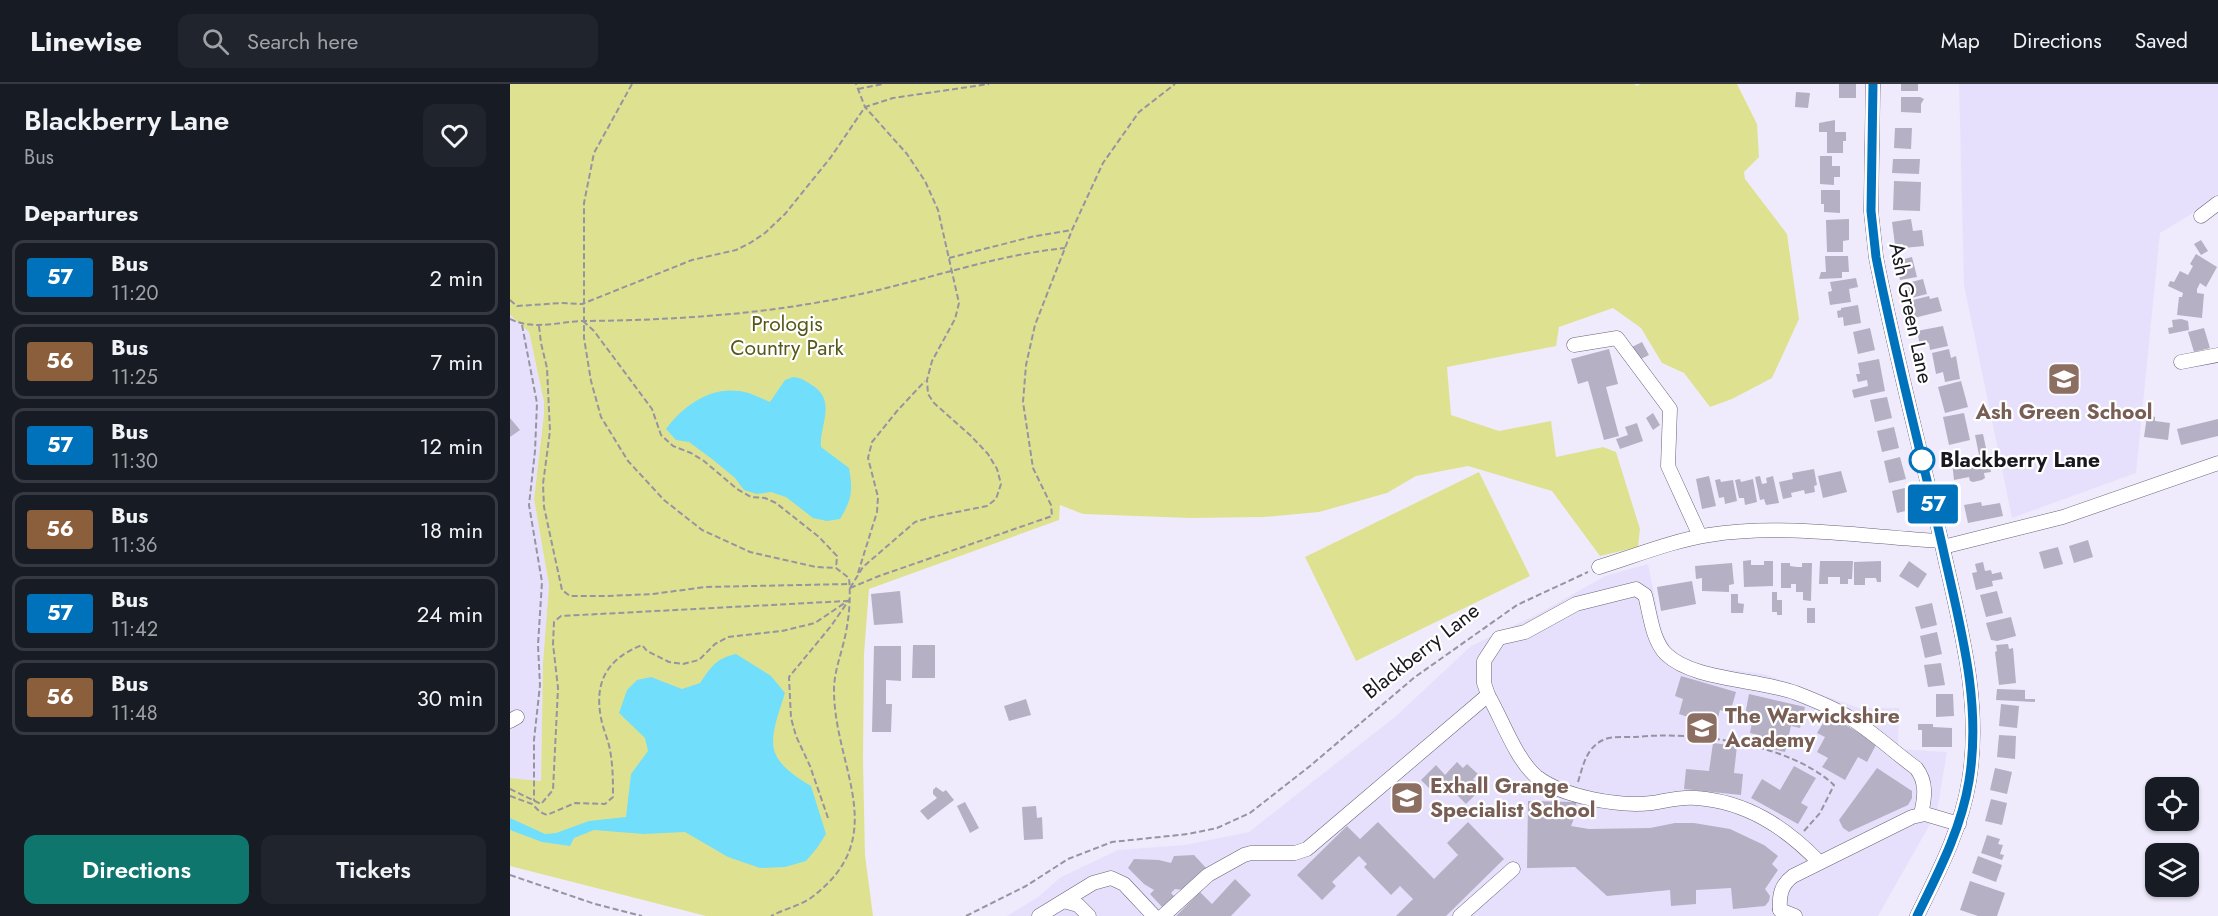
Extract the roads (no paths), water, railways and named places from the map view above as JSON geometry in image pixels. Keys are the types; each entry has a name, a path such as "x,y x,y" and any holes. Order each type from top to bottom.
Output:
{"street":[{"name":"Ash Green Lane","path":"1873,84 1871,211 1876,257 1964,640 1972,697 1971,766 1966,799 1959,824 1941,867 1917,916"},
{"path":"2201,216 2218,203"},
{"path":"1574,345 1617,338 1670,409 1668,466 1700,536"},
{"path":"2181,362 2218,355"},
{"path":"1599,567 1700,536 1748,531 1869,535 1942,544 2052,520 2218,463"},
{"path":"1820,862 1798,840 1759,814 1737,805 1713,800 1683,798 1625,804 1574,793 1550,785 1536,776 1525,763 1488,695 1484,683 1484,661 1493,645 1499,638 1524,632 1576,604 1636,589 1646,595 1658,642 1665,654 1688,668 1706,674 1765,684 1794,693 1849,717 1921,774 1925,788 1921,814"},
{"path":"1163,916 1208,875 1244,855 1251,852 1295,853 1307,849 1488,695"},
{"path":"1795,916 1776,913 1780,894 1787,880 1921,814 1959,824"},
{"path":"1460,916 1513,869"},
{"path":"1044,915 1093,883 1111,878 1124,884 1154,916"},
{"path":"1064,901 1078,905 1089,916"}],"water":[{"path":"793,377 805,380 821,393 826,408 821,447 849,468 850,495 840,519 827,521 813,518 786,497 771,492 757,494 744,490 735,478 712,459 689,442 676,440 666,429 680,413 707,395 739,391 770,402 785,380"},
{"path":"736,654 771,676 785,693 775,725 774,747 777,757 784,766 811,786 826,834 806,861 785,867 760,868 728,857 685,832 644,834 594,830 574,838 570,846 542,842 510,830 510,818 545,834 556,833 589,821 626,817 631,774 648,751 645,738 619,713 627,690 637,680 651,677 682,689 700,683 715,664 723,658"}],"place":[{"name":"Ash Green School","path":"2064,379"},
{"name":"Blackberry Lane","path":"1922,460"},
{"name":"The Warwickshire Academy","path":"1702,728"},
{"name":"Exhall Grange Specialist School","path":"1407,798"}],"park label":[{"name":"Prologis Country Park","path":"787,336"}]}
